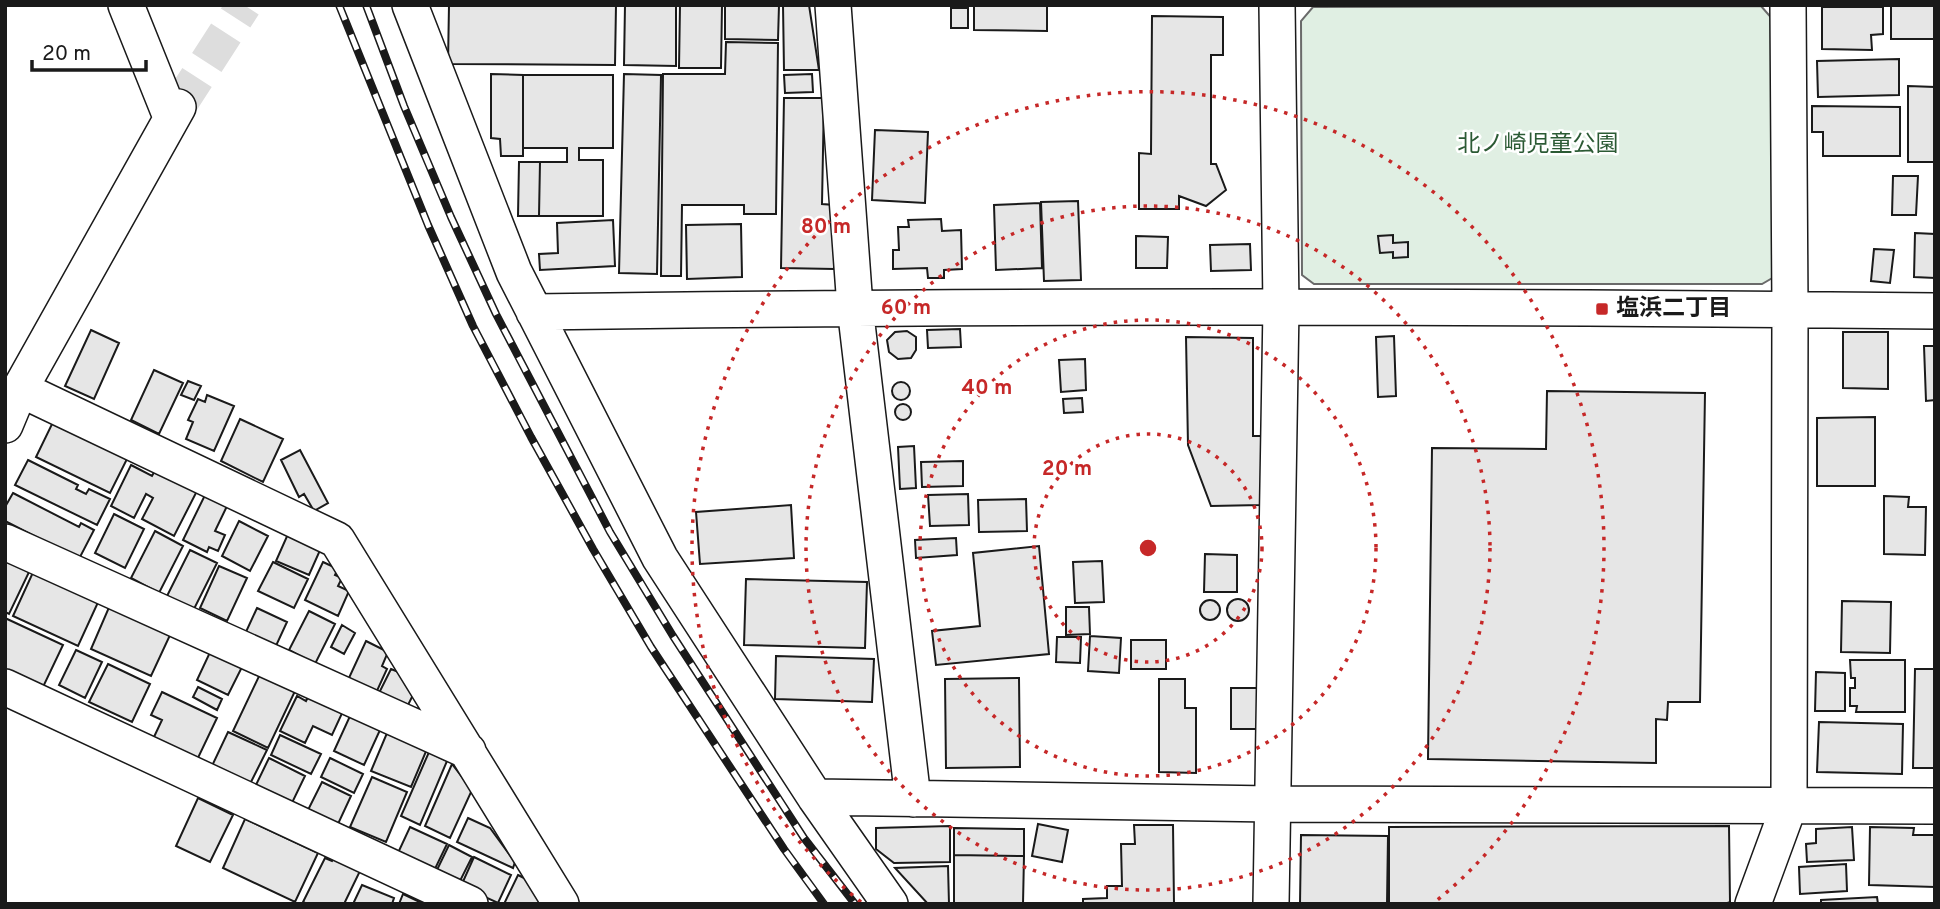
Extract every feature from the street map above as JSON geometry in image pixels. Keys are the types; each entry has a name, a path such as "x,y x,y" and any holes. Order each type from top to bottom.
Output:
{"street":[{"path":"5,425 20,389 175,112 126,5"},
{"path":"410,5 514,272 660,558 815,797 890,904"},
{"path":"833,5 855,307 913,799"},
{"path":"1271,904 1281,307 1277,5"},
{"path":"1753,904 1789,806 1788,5"},
{"path":"534,312 855,307 1935,311"},
{"path":"20,389 337,540 561,904"},
{"path":"5,542 468,751"},
{"path":"5,687 470,904"},
{"path":"815,797 1273,804 1935,806"}],"green space":[{"name":"北ノ崎児童公園","path":"1761,6 1775,22 1774,277 1762,284 1314,284 1302,275 1301,21 1313,7"}],"building":[{"path":"449,5 616,5 615,65 448,64"},
{"path":"625,5 676,5 676,66 624,65"},
{"path":"680,5 722,5 721,68 679,68"},
{"path":"725,5 779,5 778,40 725,39"},
{"path":"783,5 809,5 819,70 784,70"},
{"path":"974,5 1047,5 1047,31 974,30"},
{"path":"1891,5 1935,5 1935,39 1891,39"},
{"path":"1822,7 1883,7 1883,34 1871,35 1872,50 1822,49"},
{"path":"951,8 968,8 968,28 951,28"},
{"path":"1152,16 1223,17 1223,55 1211,55 1211,164 1216,164 1226,190 1206,206 1179,196 1179,209 1139,209 1139,153 1151,154"},
{"path":"726,42 778,43 776,214 744,214 744,205 682,205 681,276 661,276 663,74 725,74"},
{"path":"1899,59 1899,95 1818,97 1817,61"},
{"path":"491,74 523,75 523,156 501,156 500,139 491,138"},
{"path":"624,74 661,75 657,274 619,273"},
{"path":"812,74 813,92 785,93 784,75"},
{"path":"523,75 613,75 613,148 579,148 579,160 603,160 603,216 539,216 540,162 567,162 567,148 523,148"},
{"path":"1908,86 1935,87 1935,162 1908,162"},
{"path":"784,98 824,98 822,204 835,205 834,269 781,268"},
{"path":"1812,106 1900,107 1900,156 1823,156 1823,132 1812,132"},
{"path":"875,130 928,132 925,203 872,200"},
{"path":"519,162 540,162 539,216 518,216"},
{"path":"1893,176 1918,176 1916,215 1892,215"},
{"path":"1078,201 1081,280 1044,281 1041,202"},
{"path":"1040,203 1042,268 996,270 994,205"},
{"path":"941,219 942,231 961,230 962,269 944,270 944,278 928,278 927,268 893,269 893,250 899,250 898,227 909,227 908,220"},
{"path":"613,220 615,266 540,270 539,254 558,253 557,223"},
{"path":"741,224 742,277 687,279 686,225"},
{"path":"1915,233 1935,234 1935,278 1914,277"},
{"path":"1393,235 1393,243 1408,242 1408,257 1393,258 1393,252 1380,253 1378,236"},
{"path":"1136,236 1168,237 1167,268 1136,268"},
{"path":"1250,244 1251,270 1211,271 1210,245"},
{"path":"1874,249 1894,250 1890,283 1871,281"},
{"path":"960,329 961,347 928,348 927,330"},
{"path":"91,330 119,343 94,399 65,386"},
{"path":"907,331 916,337 916,350 911,358 898,359 889,352 887,340 895,332"},
{"path":"1843,332 1888,332 1888,389 1843,388"},
{"path":"1394,336 1396,396 1378,397 1376,337"},
{"path":"1186,337 1253,338 1253,436 1262,436 1261,505 1211,506 1188,445"},
{"path":"1924,346 1935,346 1935,400 1926,401"},
{"path":"1085,359 1086,390 1061,392 1059,360"},
{"path":"154,370 183,383 159,434 131,420"},
{"path":"188,381 201,386 194,400 181,395"},
{"path":"897,382 905,382 910,391 908,398 897,400 892,395 892,387"},
{"path":"1547,391 1705,393 1700,702 1668,702 1667,720 1656,719 1656,763 1428,759 1432,448 1546,449"},
{"path":"207,395 234,406 214,451 186,439 193,422 188,420 198,399 205,402"},
{"path":"1082,398 1083,412 1064,413 1063,399"},
{"path":"903,404 909,406 909,418 903,420 897,418 895,412 897,406"},
{"path":"1875,417 1875,486 1817,486 1817,418"},
{"path":"240,419 283,439 263,482 221,461"},
{"path":"53,422 127,459 110,493 36,457"},
{"path":"914,446 916,488 900,489 898,447"},
{"path":"300,450 328,503 314,511 304,494 299,497 281,460"},
{"path":"28,460 78,485 76,489 86,494 89,489 110,499 97,525 15,485"},
{"path":"963,461 963,486 922,487 921,462"},
{"path":"131,465 152,476 157,467 198,489 174,536 142,519 153,498 146,494 134,518 111,506"},
{"path":"13,493 79,527 81,523 94,530 79,559 5,521 5,507"},
{"path":"206,493 228,504 215,531 225,535 218,551 209,547 207,552 183,540"},
{"path":"968,494 969,525 930,526 928,495"},
{"path":"1884,496 1909,497 1908,507 1926,507 1925,555 1884,554"},
{"path":"1026,499 1027,531 979,532 978,500"},
{"path":"791,505 794,558 700,564 696,512"},
{"path":"114,514 144,529 125,568 95,553"},
{"path":"239,521 268,536 250,571 222,556"},
{"path":"155,531 183,546 159,593 131,578"},
{"path":"288,534 321,548 309,575 276,561"},
{"path":"956,538 957,555 916,558 915,540"},
{"path":"1039,546 1049,654 936,665 932,631 980,626 973,553"},
{"path":"190,550 217,563 193,611 166,598"},
{"path":"1205,554 1237,555 1237,592 1204,592"},
{"path":"5,558 30,570 9,614 5,612"},
{"path":"1102,561 1104,602 1075,603 1073,562"},
{"path":"273,562 308,579 294,608 258,591"},
{"path":"323,562 338,569 335,575 342,578 338,586 349,591 338,616 305,600"},
{"path":"219,566 247,578 227,621 200,608"},
{"path":"35,568 100,598 78,646 13,616"},
{"path":"746,579 867,582 865,648 744,645"},
{"path":"1238,599 1246,602 1249,610 1246,618 1238,621 1230,618 1227,610 1230,602"},
{"path":"1206,600 1214,600 1220,610 1214,620 1206,620 1200,614 1200,606"},
{"path":"1842,601 1891,602 1890,653 1841,652"},
{"path":"110,605 171,633 151,676 91,649"},
{"path":"1066,607 1089,607 1090,634 1066,635"},
{"path":"257,608 287,622 275,648 245,634"},
{"path":"309,611 335,624 315,664 289,650"},
{"path":"5,618 63,645 43,687 5,669"},
{"path":"342,625 355,633 344,654 331,647"},
{"path":"1090,636 1121,638 1119,673 1088,671"},
{"path":"1057,637 1081,637 1080,663 1056,662"},
{"path":"1131,640 1166,640 1166,669 1131,669"},
{"path":"366,641 388,652 382,666 387,669 376,693 348,680"},
{"path":"212,648 244,663 228,695 197,680"},
{"path":"76,650 102,662 85,698 59,685"},
{"path":"776,656 874,659 872,702 775,699"},
{"path":"1850,660 1905,660 1905,712 1856,712 1857,706 1850,706 1850,688 1855,688 1855,678 1851,678"},
{"path":"108,664 150,684 132,722 89,702"},
{"path":"391,669 401,673 413,695 407,707 379,693"},
{"path":"1915,669 1935,669 1935,768 1913,768"},
{"path":"261,672 296,689 268,748 233,731"},
{"path":"1816,672 1845,673 1845,711 1815,711"},
{"path":"1019,678 1020,767 946,768 945,679"},
{"path":"1159,679 1185,679 1185,708 1196,708 1196,773 1159,772"},
{"path":"198,687 222,699 217,710 193,697"},
{"path":"1231,688 1261,688 1261,729 1231,729"},
{"path":"162,692 217,718 197,760 153,739 162,720 151,715"},
{"path":"310,693 344,709 332,735 313,726 305,743 280,731 297,696 306,701"},
{"path":"350,716 380,730 364,765 334,751"},
{"path":"1819,722 1903,724 1902,774 1817,772"},
{"path":"228,732 267,750 249,786 211,768"},
{"path":"387,733 427,749 411,787 371,771"},
{"path":"280,735 321,754 311,774 271,755"},
{"path":"429,752 447,761 420,825 401,816"},
{"path":"269,758 305,776 290,807 254,789"},
{"path":"330,758 363,774 354,793 321,777"},
{"path":"452,764 472,790 450,838 425,826"},
{"path":"372,777 407,792 386,842 350,827"},
{"path":"322,782 351,796 338,824 308,810"},
{"path":"198,798 233,815 210,862 176,846"},
{"path":"468,818 490,828 515,862 513,868 457,842"},
{"path":"245,819 318,853 295,902 223,868"},
{"path":"1038,824 1068,830 1062,862 1032,856"},
{"path":"1134,825 1173,825 1174,904 1083,904 1083,899 1107,898 1107,886 1122,886 1121,844 1135,844"},
{"path":"950,826 950,862 894,863 876,849 876,828"},
{"path":"1729,826 1730,902 1725,904 1389,904 1389,827"},
{"path":"410,827 447,844 433,873 397,855"},
{"path":"1852,827 1854,860 1807,862 1806,844 1816,843 1816,829"},
{"path":"1870,827 1914,828 1913,835 1935,835 1935,887 1869,885"},
{"path":"954,828 1024,829 1024,856 954,855"},
{"path":"1301,835 1388,836 1387,904 1300,904"},
{"path":"449,845 472,857 458,885 435,874"},
{"path":"954,855 1024,856 1023,904 954,904"},
{"path":"474,857 511,875 498,903 461,886"},
{"path":"325,858 332,861 334,858 360,871 344,904 303,902"},
{"path":"1846,864 1847,891 1800,894 1799,867"},
{"path":"948,866 949,904 928,904 895,868"},
{"path":"518,875 534,883 550,904 504,904"},
{"path":"362,885 394,898 392,904 353,904"},
{"path":"403,894 424,904 399,904"},
{"path":"1877,897 1878,904 1821,904 1821,900"}],"tunnel":[{"path":"178,107 244,5"}],"railway":[{"path":"339,5 428,225 473,326 531,437 651,647 784,849 824,904"},
{"path":"366,5 404,106 451,217 496,314 610,532 673,636 804,838 855,904"}],"place":[{"name":"塩浜二丁目","path":"1602,309"}]}
